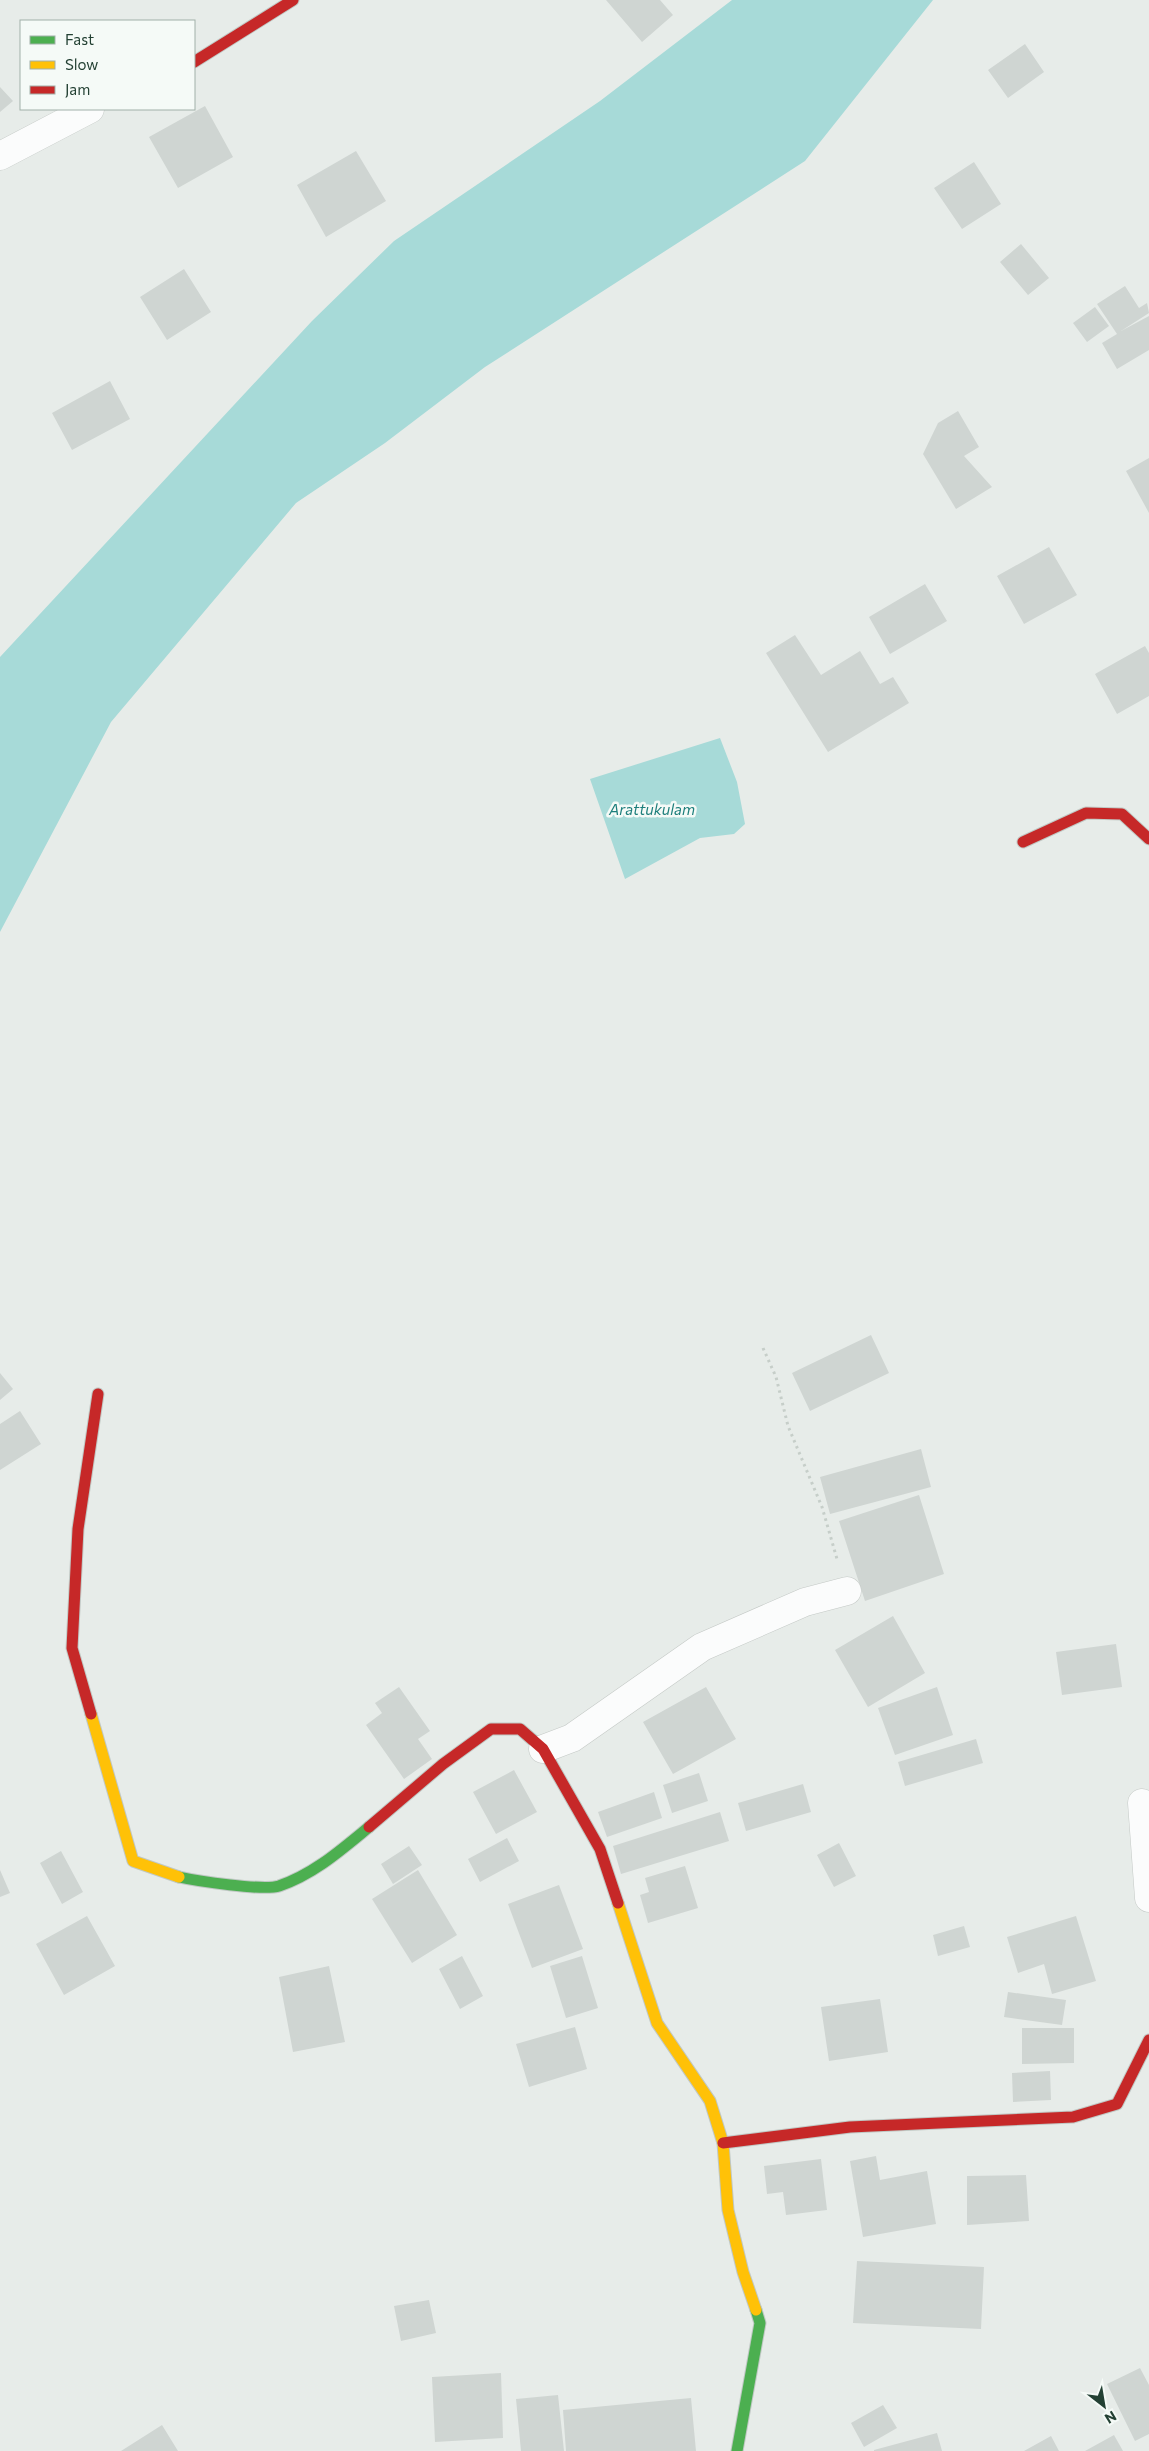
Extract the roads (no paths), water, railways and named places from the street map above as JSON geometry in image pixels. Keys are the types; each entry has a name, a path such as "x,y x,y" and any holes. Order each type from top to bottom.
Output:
{"street":[{"path":"195,61 293,0"},
{"path":"0,156 88,110"},
{"path":"1022,842 1086,813 1122,814 1149,839"},
{"path":"98,1394 78,1529 72,1648 133,1861 164,1873 204,1883 277,1888 322,1866 443,1764 491,1729 520,1729 543,1749 600,1849 657,2023 710,2102 723,2143 728,2210 743,2272 760,2323 737,2451"},
{"path":"543,1749 572,1738 702,1647 805,1602 847,1591"},
{"path":"1142,1803 1149,1898"},
{"path":"723,2143 850,2127 1073,2117 1117,2104 1149,2040"}],"water":[{"path":"732,0 933,0 805,161 485,367 385,443 296,503 111,722 0,932 0,657 312,321 394,241 600,101"},
{"name":"Arattukulam","path":"720,738 737,782 745,824 734,834 700,838 625,879 590,779"}]}
